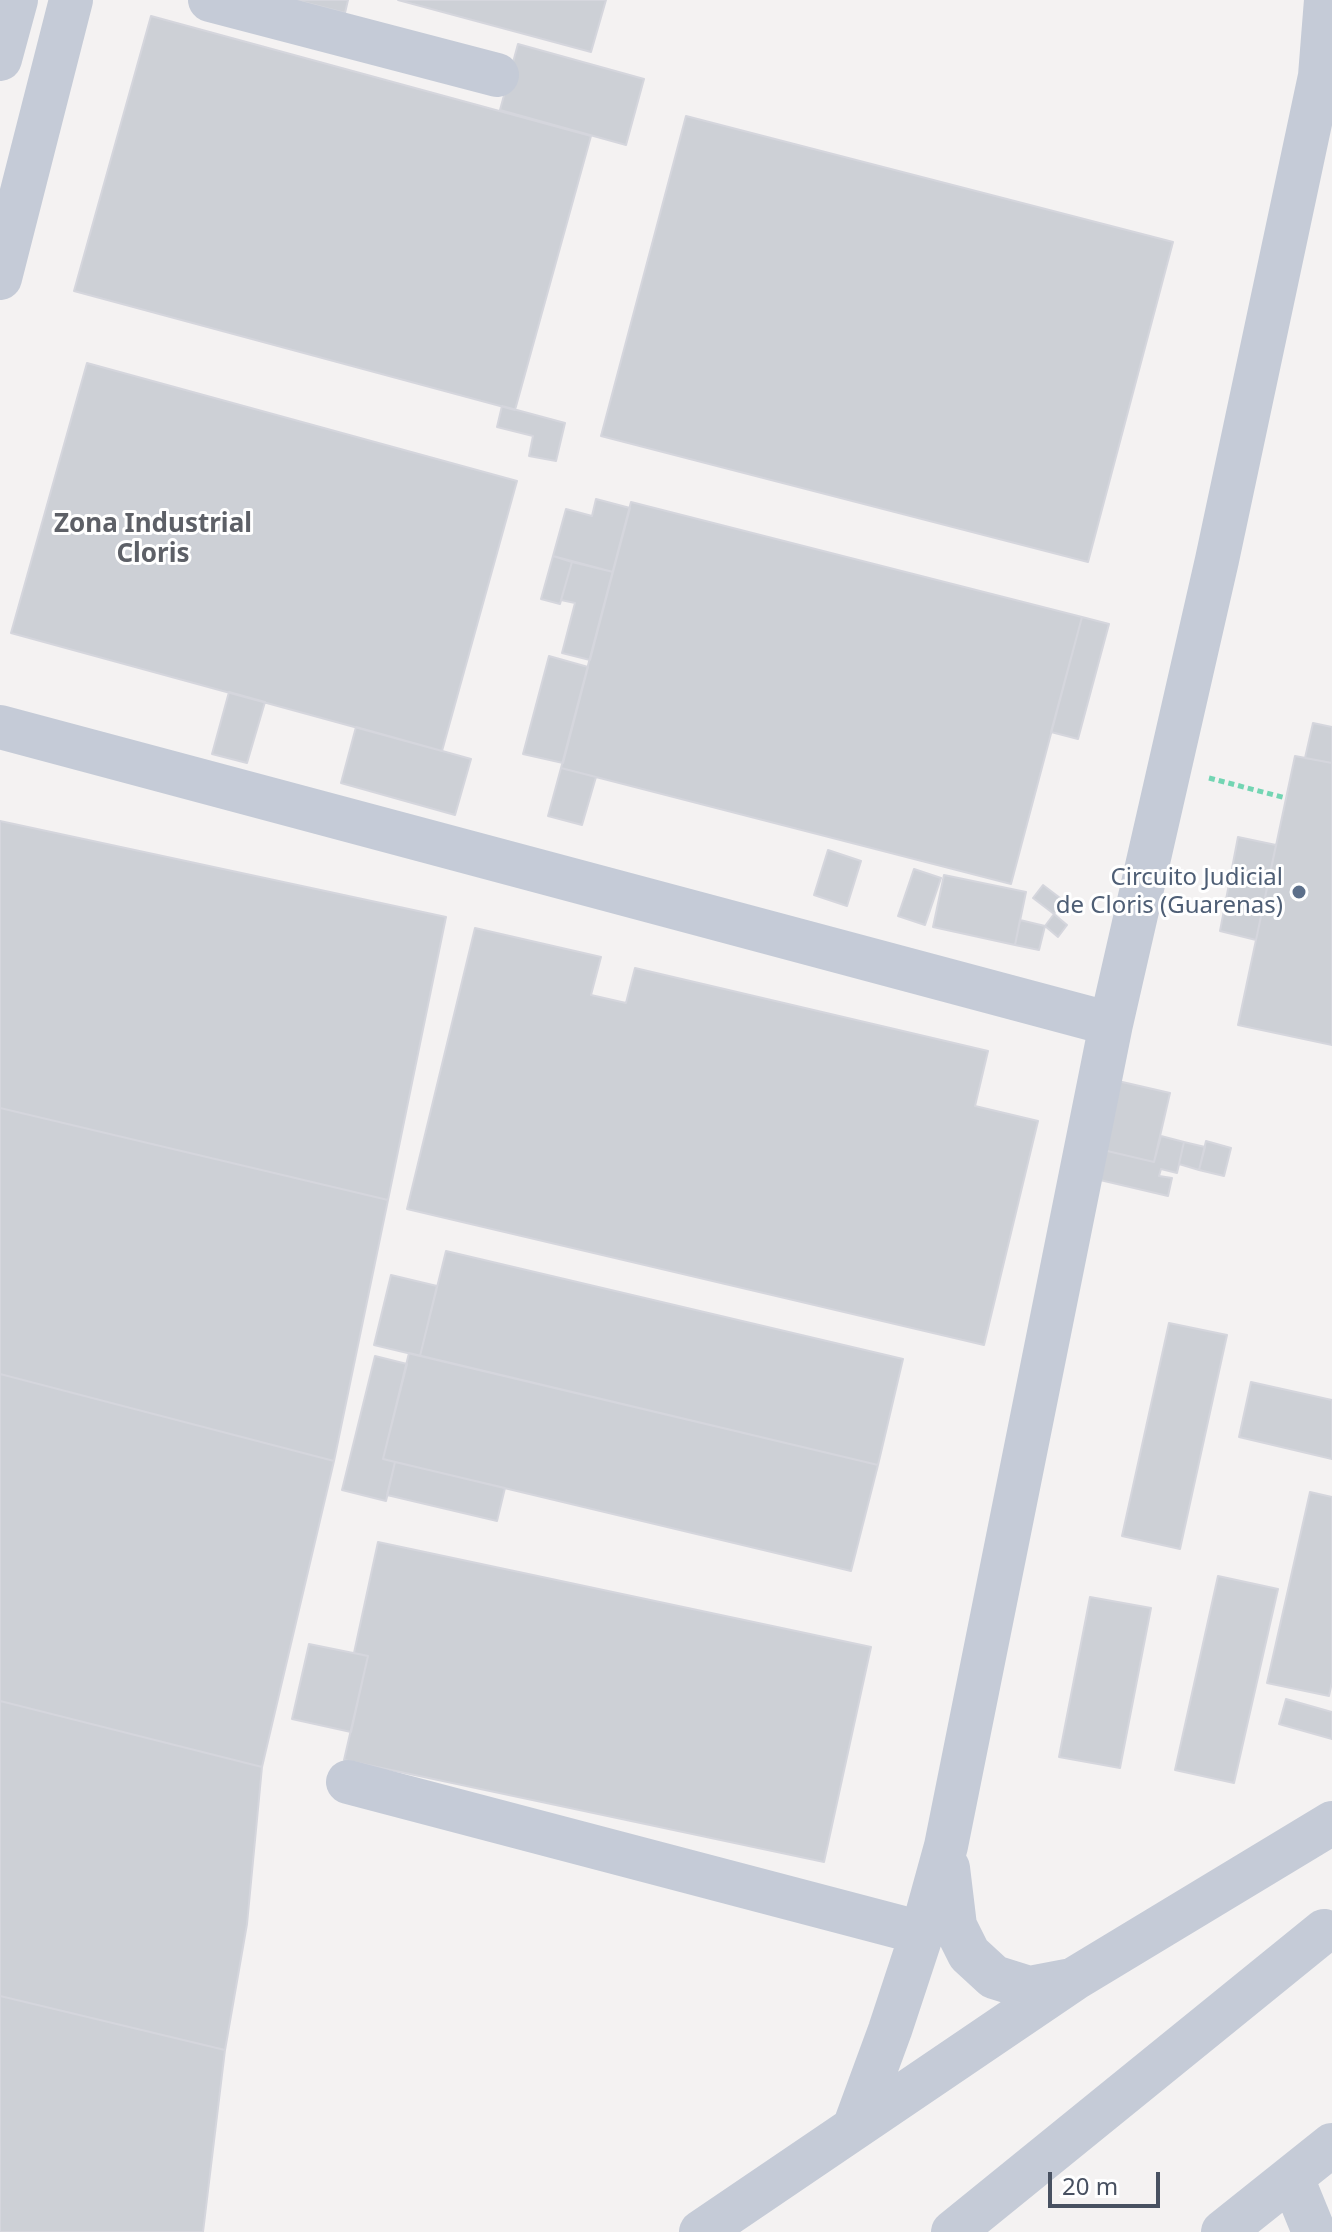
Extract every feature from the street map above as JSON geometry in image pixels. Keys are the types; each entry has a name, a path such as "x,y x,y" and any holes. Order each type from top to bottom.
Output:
{"street":[{"path":"0,59 16,0"},
{"path":"0,278 71,0"},
{"path":"210,0 497,75"},
{"path":"854,2128 922,1933 946,1846 1111,1024 1217,560 1320,76 1326,0"},
{"path":"0,727 1111,1024"},
{"path":"348,1782 922,1933"},
{"path":"701,2232 1074,1979 1332,1823"},
{"path":"946,1846 955,1926 969,1954 994,1977 1029,1988 1074,1979"},
{"path":"953,2232 1324,1931"},
{"path":"1223,2232 1332,2145"},
{"path":"1292,2178 1314,2232"}],"path":[{"path":"1169,768 1286,798"}],"building":[{"path":"295,0 348,0 345,13"},
{"path":"398,0 606,0 591,52"},
{"path":"151,16 591,136 515,410 74,291"},
{"path":"518,44 644,79 626,145 500,110"},
{"path":"686,116 1173,242 1088,562 601,436"},
{"path":"87,363 517,481 442,751 11,633"},
{"path":"502,406 565,423 556,461 529,456 533,436 497,427"},
{"path":"596,499 630,508 613,572 553,556 566,509 592,516"},
{"path":"631,502 1082,617 1011,884 561,768"},
{"path":"553,556 572,562 560,604 541,599"},
{"path":"572,562 613,572 590,660 562,653 575,603 561,600"},
{"path":"1082,617 1109,624 1078,739 1051,732"},
{"path":"549,656 588,667 563,763 523,754"},
{"path":"229,692 265,702 247,763 212,754"},
{"path":"1313,723 1332,727 1332,763 1305,758"},
{"path":"356,727 471,759 455,815 341,783"},
{"name":"Circuito Judicial de Cloris (Guarenas)","path":"1295,756 1332,763 1332,1045 1238,1025"},
{"path":"561,768 596,777 582,825 548,816"},
{"path":"0,821 446,917 388,1200 0,1108"},
{"path":"1238,837 1276,845 1256,940 1220,931"},
{"path":"828,850 861,861 847,906 814,895"},
{"path":"914,869 941,878 925,925 898,916"},
{"path":"944,875 1026,892 1015,945 933,927"},
{"path":"1043,885 1064,901 1054,914 1033,898"},
{"path":"1054,914 1067,925 1058,937 1045,926"},
{"path":"1020,920 1045,926 1039,950 1015,945"},
{"path":"475,928 601,957 591,995 626,1003 635,968 988,1051 975,1106 1038,1121 984,1345 407,1209"},
{"path":"1118,1081 1170,1093 1154,1162 1103,1150"},
{"path":"0,1108 388,1200 334,1461 0,1374"},
{"path":"1161,1136 1184,1142 1177,1173 1161,1169 1159,1176 1172,1178 1168,1196 1100,1180 1103,1150 1154,1162"},
{"path":"1206,1141 1231,1148 1224,1176 1199,1170"},
{"path":"1184,1142 1205,1147 1199,1170 1179,1164"},
{"path":"446,1251 903,1359 878,1465 420,1356"},
{"path":"391,1275 437,1286 420,1356 374,1345"},
{"path":"1169,1323 1227,1335 1180,1549 1122,1536"},
{"path":"409,1353 878,1465 851,1571 383,1459"},
{"path":"375,1356 407,1364 383,1459 395,1462 386,1501 342,1490"},
{"path":"0,1374 334,1461 262,1767 0,1701"},
{"path":"1251,1382 1332,1400 1332,1459 1239,1437"},
{"path":"395,1462 505,1488 497,1521 387,1495"},
{"path":"1310,1492 1332,1497 1332,1682 1329,1696 1267,1683"},
{"path":"378,1542 871,1647 824,1862 344,1760 368,1656 354,1653"},
{"path":"1218,1576 1278,1589 1234,1783 1175,1770"},
{"path":"1090,1597 1151,1608 1120,1768 1059,1757"},
{"path":"309,1644 368,1656 351,1732 292,1719"},
{"path":"1286,1699 1332,1712 1332,1739 1279,1724"},
{"path":"0,1701 262,1767 247,1924 225,2050 0,1996"},
{"path":"0,1996 225,2050 203,2232 0,2232"}],"place":[{"name":"Circuito Judicial de Cloris (Guarenas)","path":"1299,892"}],"district":[{"name":"Zona Industrial Cloris","path":"153,540"}]}
